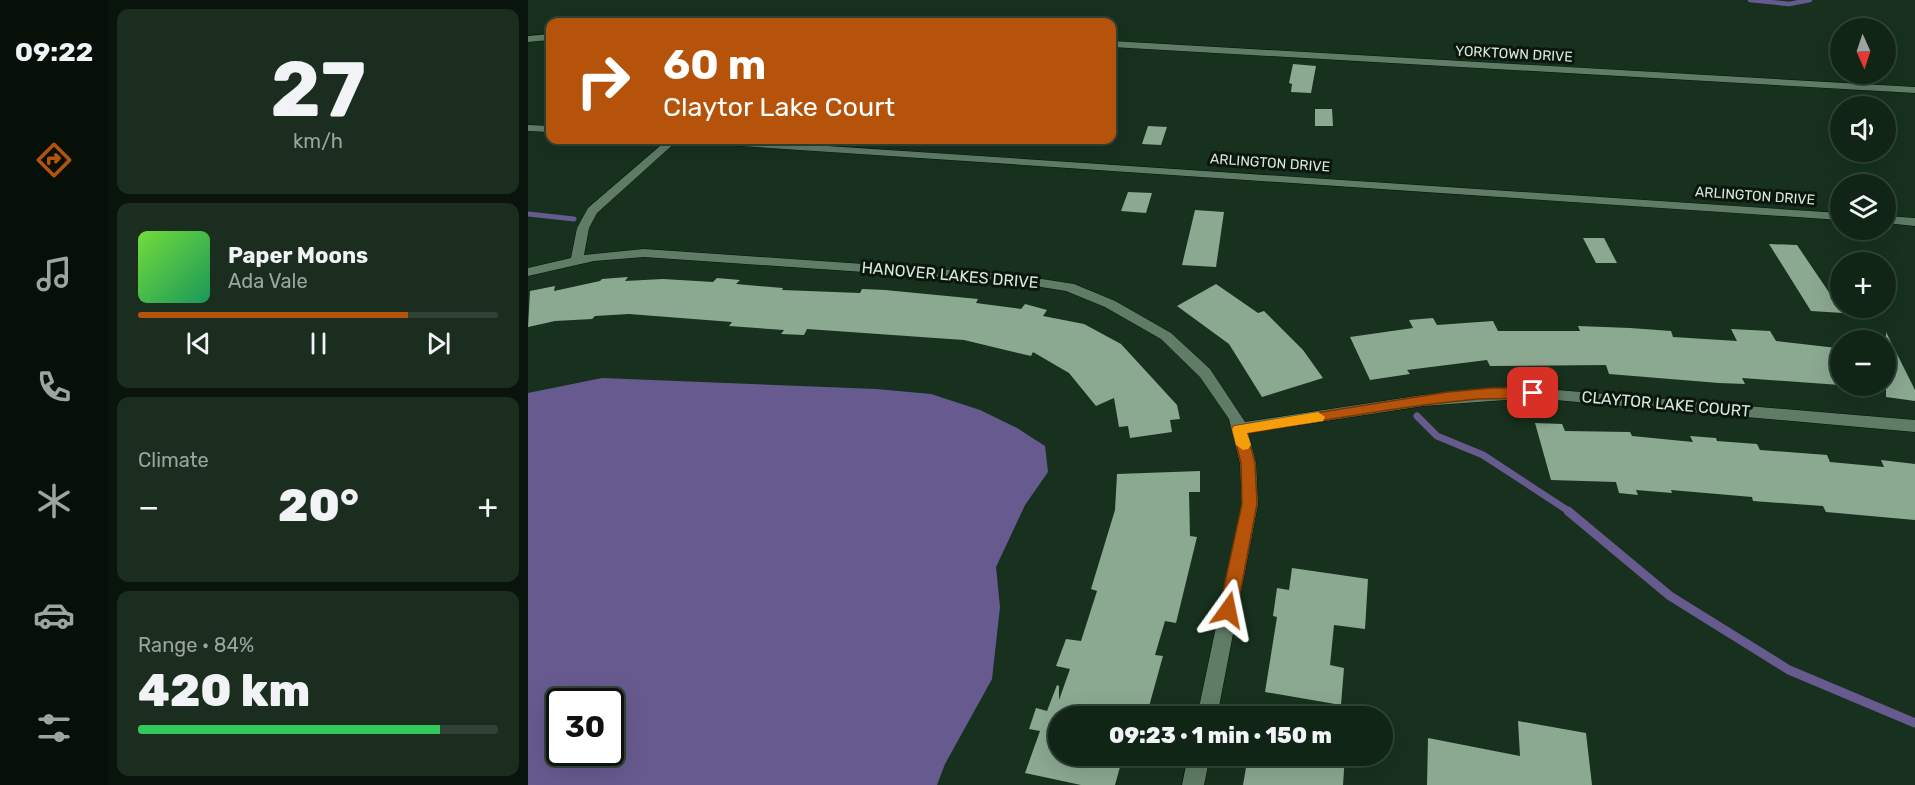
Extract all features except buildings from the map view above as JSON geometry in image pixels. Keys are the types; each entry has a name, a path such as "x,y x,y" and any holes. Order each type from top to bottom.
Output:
{"street":[{"path":"528,39 546,37"},
{"name":"YORKTOWN DRIVE","path":"1116,44 1915,90"},
{"path":"528,128 546,129"},
{"path":"577,261 583,228 592,211 668,144"},
{"name":"ARLINGTON DRIVE","path":"756,144 1830,216"},
{"path":"1896,221 1915,222"},
{"name":"HANOVER LAKES DRIVE","path":"528,272 594,257 644,253 1009,278 1069,287 1110,304 1166,336 1205,373 1236,418 1248,463 1250,504 1209,706"},
{"name":"CLAYTOR LAKE COURT","path":"1239,429 1448,397 1492,393 1533,393 1915,426"},
{"path":"1193,785 1197,766"}],"shaded area":[{"path":"602,378 876,389 931,394 980,410 1017,428 1045,446 1048,472 1025,505 996,567 1000,607 992,679 945,764 937,785 528,785 528,393"}],"waterway":[{"path":"1750,0 1789,4 1810,0"},
{"path":"528,214 574,219"},
{"path":"1417,416 1437,436 1483,455 1570,512"},
{"path":"1568,511 1670,596 1789,670 1915,723"}],"slow traffic":[{"path":"1243,445 1239,429 1318,417"}],"route":[{"path":"1228,610 1250,504 1248,463 1239,429 1448,397 1492,393 1533,393"}]}
